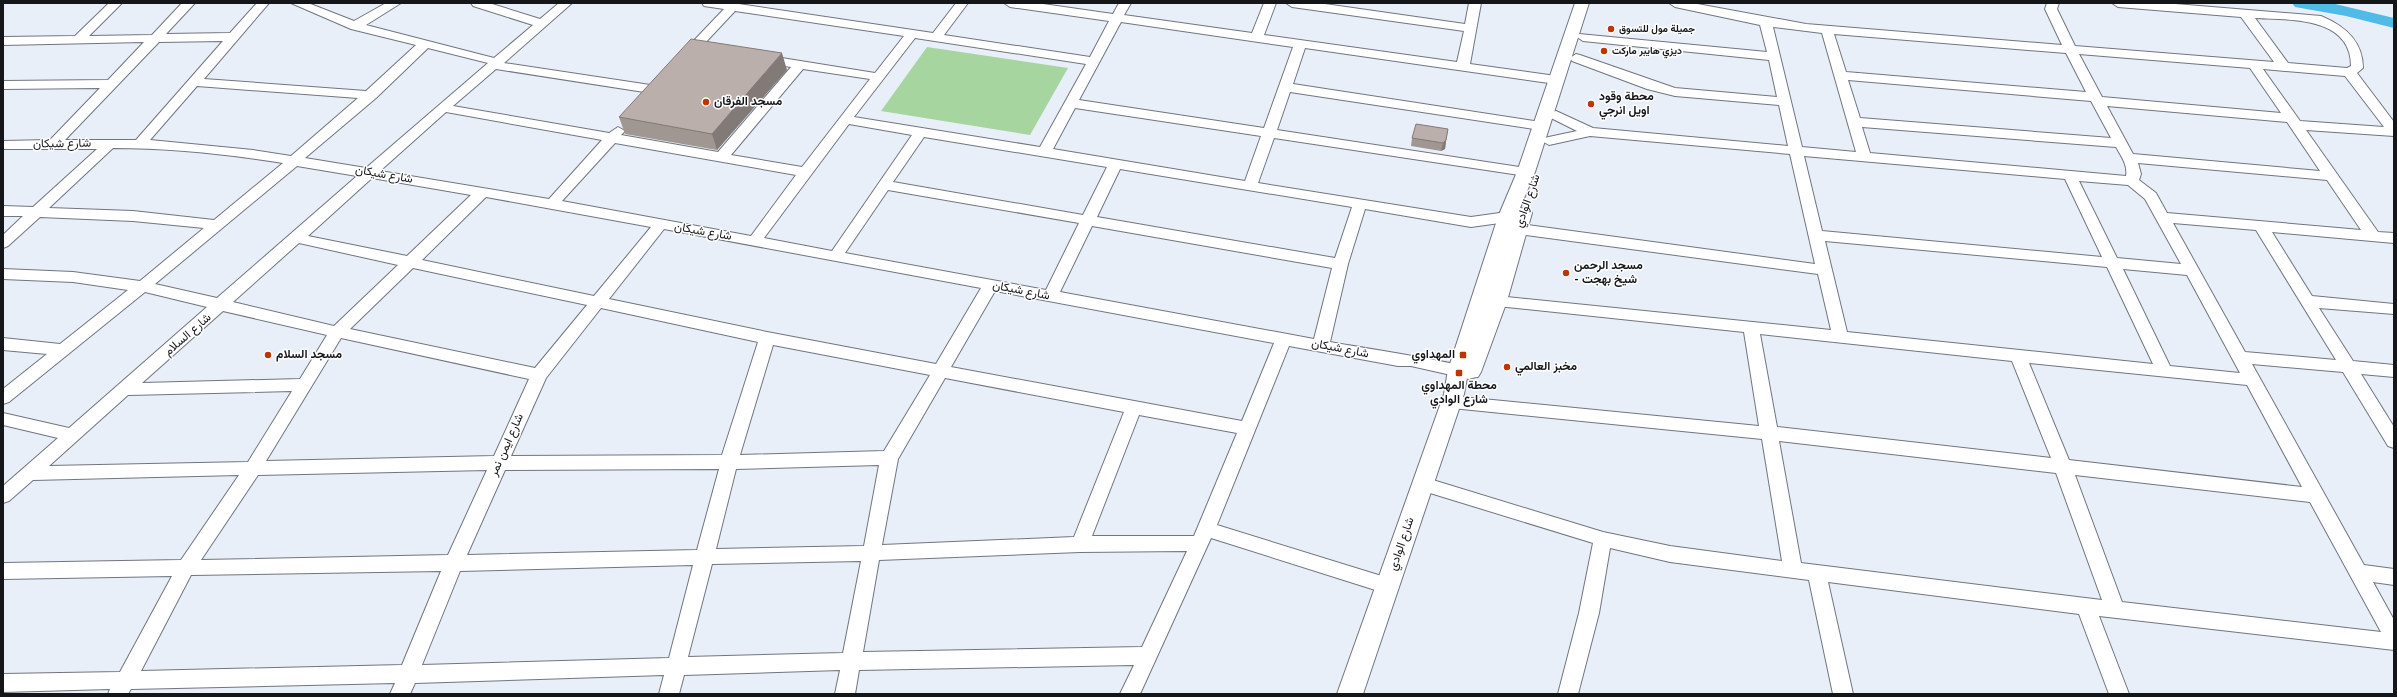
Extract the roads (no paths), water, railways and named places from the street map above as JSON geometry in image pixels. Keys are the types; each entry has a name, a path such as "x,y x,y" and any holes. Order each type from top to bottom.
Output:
{"main road":[{"name":"شارع الوادي","path":"1460,383 1497,301 1526,172 1582,3"},
{"name":"شارع الوادي","path":"1350,694 1423,484 1460,383 1515,222 1549,141 1556,115 1596,3"}],"street":[{"path":"79,39 116,3"},
{"path":"54,144 189,3"},
{"path":"140,144 263,3"},
{"path":"297,3 355,26 495,63 656,90"},
{"path":"355,26 395,3"},
{"path":"477,3 542,24"},
{"name":"شارع السلام","path":"3,496 127,389 443,108 566,3"},
{"path":"708,3 732,7 769,8 936,38 1094,61"},
{"path":"936,38 962,3"},
{"path":"1010,3 1556,80"},
{"path":"1044,153 1125,3"},
{"path":"1257,37 1270,3"},
{"path":"1292,3 1470,28"},
{"path":"1463,66 1475,3"},
{"path":"1675,3 1766,22 1827,30 2349,72 2357,68 2358,60 2356,51 2339,28 2317,19 2118,3"},
{"path":"2053,3 2051,9 2070,50 2133,166 2134,174 2132,181"},
{"path":"675,69 732,7"},
{"path":"2245,13 2284,67"},
{"path":"1766,22 1840,337"},
{"path":"1827,30 1864,156"},
{"path":"754,242 805,172 912,34"},
{"path":"3,41 234,37"},
{"path":"1583,37 1774,57"},
{"path":"1250,186 1302,43"},
{"path":"3,398 216,226 370,95 424,45"},
{"path":"694,48 709,50"},
{"path":"747,56 879,77"},
{"path":"1576,58 1652,86 1675,92 1784,102"},
{"path":"722,156 800,65"},
{"path":"2254,65 2373,236"},
{"path":"2349,72 2392,127"},
{"path":"1840,74 2096,99 2293,121 2392,127"},
{"path":"647,100 666,79"},
{"path":"194,82 370,95"},
{"path":"3,85 112,84"},
{"path":"1286,87 1541,126"},
{"path":"1071,103 1526,172"},
{"path":"443,108 722,156 805,172"},
{"path":"1556,115 1590,132"},
{"path":"846,120 1471,222 1515,222 1824,270"},
{"path":"552,204 628,122"},
{"path":"1854,122 2120,142"},
{"path":"1549,141 1590,132 2069,174 2132,181 2151,196 2314,495 2394,638"},
{"path":"835,257 920,133"},
{"path":"3,243 110,144"},
{"name":"شارع شيكان","path":"3,145 140,144 204,148 294,160 372,172 552,204 1050,297 1321,345 1398,360 1408,366 1460,383 1768,433 2314,495"},
{"path":"2128,158 2331,176"},
{"path":"1050,297 1115,164"},
{"path":"2069,174 2165,371"},
{"path":"884,185 1340,264"},
{"path":"121,688 187,566 252,470 337,332 483,192"},
{"path":"1321,345 1340,264 1360,204"},
{"path":"3,211 36,211 133,216 216,226"},
{"path":"2162,217 2394,238"},
{"name":"شارع ايمن نمر","path":"400,694 454,563 538,375 660,225"},
{"path":"2261,226 2394,441"},
{"path":"1816,235 2191,270"},
{"path":"296,238 767,338 941,372 1248,428"},
{"path":"3,274 73,276 141,286 337,332 538,375"},
{"path":"845,694 870,553 889,458 991,285"},
{"path":"1497,301 2252,380"},
{"path":"2307,301 2394,309"},
{"path":"1751,328 1768,433 1794,571"},
{"path":"669,694 678,666 730,462 767,338"},
{"path":"1130,694 1203,536 1284,338"},
{"path":"3,344 63,350"},
{"path":"2018,355 2063,467 2115,609"},
{"path":"2239,357 2394,372"},
{"path":"127,389 305,385"},
{"path":"1080,544 1134,407"},
{"path":"3,419 73,435"},
{"path":"28,473 252,470 499,463 730,462 889,458"},
{"path":"1423,484 1603,540 1670,554 1817,574 2394,642"},
{"path":"3,571 187,566 454,563 870,553 1080,544 1203,536 1388,586"},
{"path":"1568,694 1589,613 1603,540"},
{"path":"2358,572 2394,577"},
{"path":"1817,574 1843,694"},
{"path":"2086,606 2119,694"},
{"path":"3,683 121,688 408,674 851,661 1147,656"}],"waterway":[{"path":"2301,3 2347,11 2394,23"}],"place":[{"name":"جميلة مول للتسوق","path":"1611,29"},
{"name":"ديزي هايبر ماركت","path":"1604,51"},
{"name":"مسجد الفرقان","path":"706,102"},
{"name":"محطة وقود اويل انرجي","path":"1591,104"},
{"name":"مسجد الرحمن - شيخ بهجت","path":"1566,273"},
{"name":"مسجد السلام","path":"268,355"},
{"name":"المهداوي","path":"1463,355"},
{"name":"مخبز العالمي","path":"1507,367"},
{"name":"محطة المهداوي شارع الوادي","path":"1459,373"}]}
